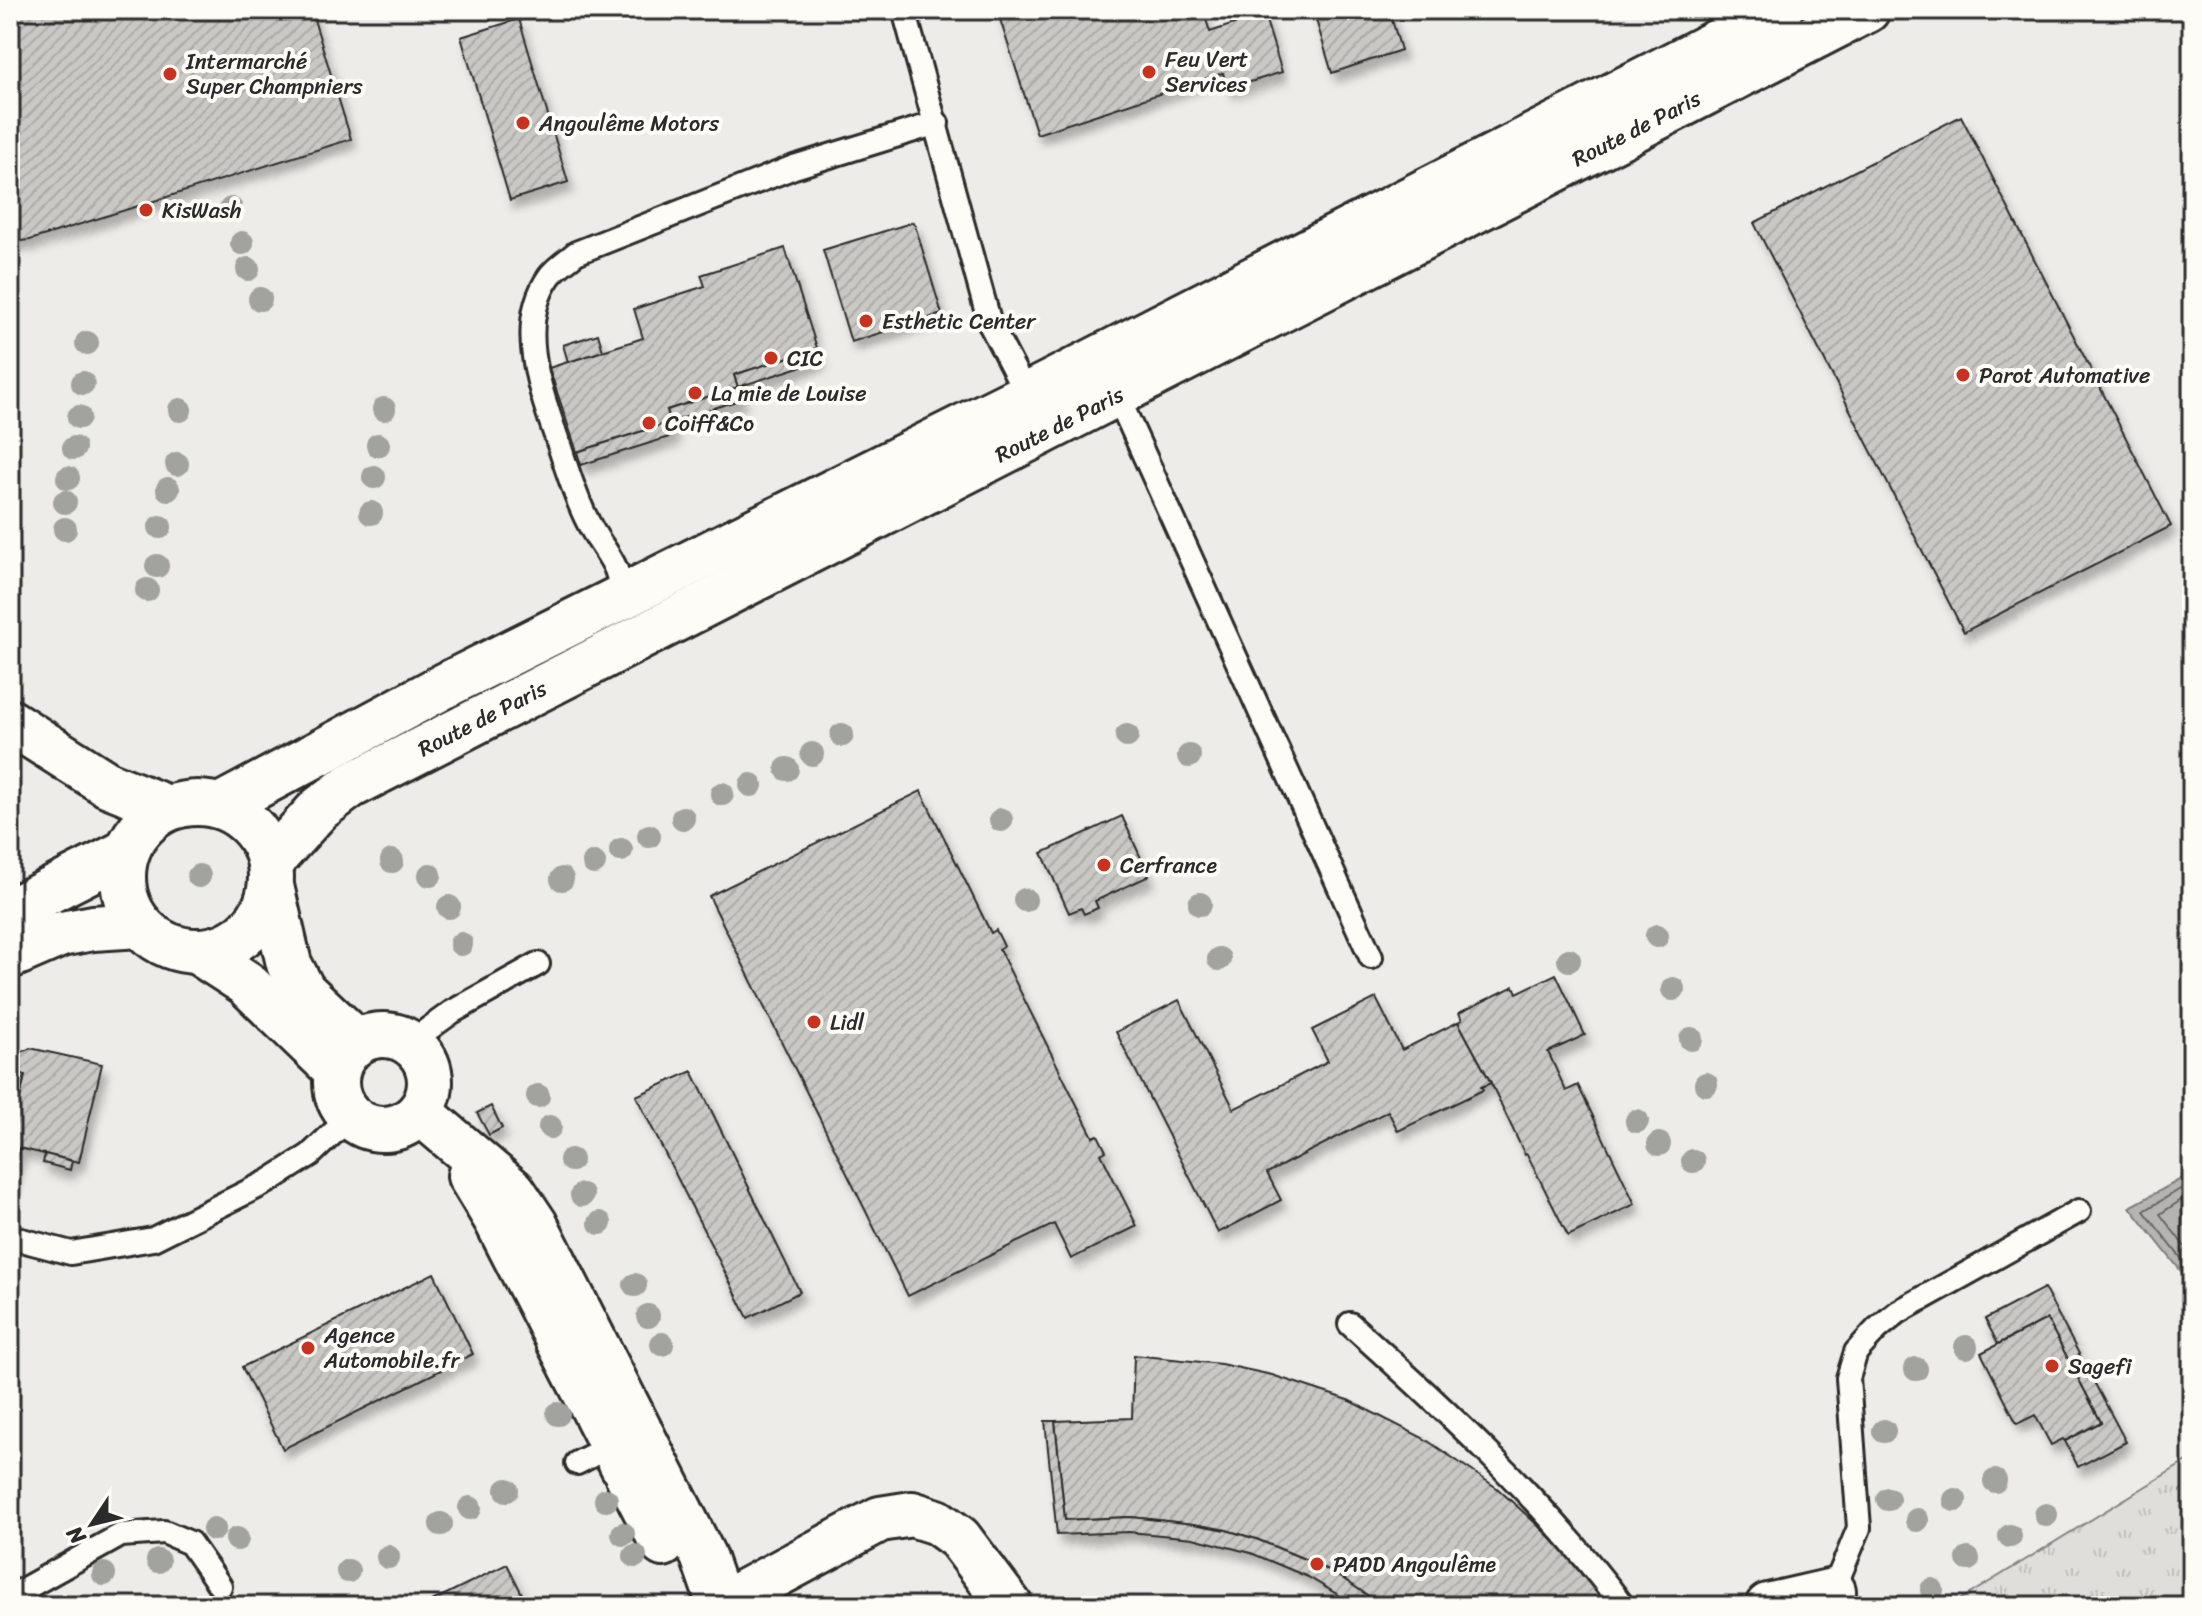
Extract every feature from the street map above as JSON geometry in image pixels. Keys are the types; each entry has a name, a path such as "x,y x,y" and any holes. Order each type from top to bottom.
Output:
{"main road":[{"name":"Route de Paris","path":"220,806 448,684 1027,395 1780,10"},
{"name":"Route de Paris","path":"271,875 319,809 350,786 1867,10"},
{"path":"10,722 107,784 167,808"},
{"path":"271,875 265,907 254,925 238,939 219,948 198,952 176,949 156,940 140,925 127,903 122,878 126,852 136,834 149,819 167,808 184,803 220,806 238,814 264,844 271,875 289,964 303,991 347,1057"},
{"path":"10,911 126,852"},
{"path":"10,956 61,934 140,925"},
{"path":"198,952 347,1057"},
{"path":"433,1124 408,1123 378,1130 350,1117 340,1103 336,1087 347,1057 370,1036 383,1035 409,1043 420,1054 428,1067 428,1099 433,1124 496,1219 609,1446 677,1570 720,1605 880,1519 912,1514 937,1522 959,1538 1010,1606"},
{"path":"1768,1606 1833,1591"}],"lane":[{"path":"904,10 990,324 1027,395"},
{"path":"620,599 621,580 588,524 537,379 533,333 537,305 549,276 576,253 794,167 937,123"},
{"path":"1117,395 1371,957"},
{"path":"409,1043 452,1012 538,964"},
{"path":"10,1237 71,1253 153,1239 269,1181 310,1155 350,1117"},
{"path":"1833,1591 1859,1528 1848,1378 1856,1352 1898,1312 2079,1211"},
{"path":"1350,1324 1450,1417 1540,1509 1593,1566 1623,1606"},
{"path":"10,1597 121,1535 164,1532 190,1543 220,1586"}],"shaded area":[{"path":"10,10 376,10 377,14 391,10 2192,10 2192,1458 1950,1606 10,1606"}],"green space":[{"path":"2192,1458 2192,1606 1950,1606"}],"water":[{"path":"2192,1173 2192,1285 2130,1207"}],"building":[{"name":"Intermarché Super Champniers","path":"10,10 311,10 351,139 30,240 10,242"},
{"name":"Feu Vert Services","path":"997,10 1203,10 1210,32 1264,14 1282,72 1228,89 1223,73 1037,134"},
{"path":"1313,10 1389,10 1401,50 1332,73"},
{"path":"519,19 568,182 510,200 461,37"},
{"name":"Parot Automative","path":"1961,116 2171,526 1964,632 1754,223"},
{"path":"914,222 942,314 851,342 823,250"},
{"path":"785,248 817,348 734,375 738,387 667,410 671,422 577,452 549,368 643,338 634,309 705,286 701,275"},
{"path":"598,334 603,351 568,362 563,345"},
{"path":"817,348 821,360 738,387 734,375"},
{"path":"738,387 742,399 671,422 667,410"},
{"path":"671,422 675,435 581,465 577,452"},
{"path":"921,791 991,933 996,930 1004,946 999,949 1093,1137 1098,1135 1106,1151 1101,1154 1137,1226 1071,1259 1054,1224 908,1296 709,896"},
{"path":"1122,816 1149,876 1095,901 1098,908 1084,914 1081,908 1069,913 1042,853"},
{"path":"1556,974 1585,1035 1548,1052 1566,1091 1578,1085 1635,1204 1568,1236 1458,1022 1462,1020 1459,1013 1514,986 1517,993"},
{"path":"1376,998 1402,1050 1458,1022 1491,1083 1481,1087 1483,1090 1398,1131 1388,1111 1267,1173 1281,1200 1218,1233 1116,1032 1179,1000 1234,1109 1328,1061 1312,1030"},
{"path":"30,1048 102,1064 79,1162 10,1146 25,1075 10,1071 10,1058"},
{"path":"10,1071 25,1075 10,1142"},
{"path":"692,1071 800,1292 748,1318 636,1096"},
{"path":"491,1106 502,1128 489,1135 477,1113"},
{"path":"10,1146 20,1149 10,1192"},
{"path":"45,1154 72,1161 70,1170 43,1163"},
{"path":"434,1273 473,1354 283,1449 242,1367"},
{"path":"2044,1288 2126,1442 2078,1467 2065,1441 2101,1422 2047,1319 1998,1344 1985,1319"},
{"path":"2047,1319 2101,1422 2051,1445 2035,1415 2017,1424 1981,1353"},
{"path":"1134,1355 1221,1364 1272,1375 1348,1400 1425,1439 1497,1488 1530,1518 1561,1548 1608,1606 1383,1606 1314,1563 1226,1530 1131,1517 1065,1520 1055,1421 1132,1418"},
{"path":"1045,1421 1055,1421 1065,1520 1131,1517 1226,1530 1314,1563 1383,1606 1357,1606 1308,1577 1251,1553 1193,1538 1129,1532 1057,1535"},
{"path":"507,1564 528,1606 422,1606"}],"place":[{"name":"Feu Vert Services","path":"1149,72"},
{"name":"Intermarché Super Champniers","path":"170,74"},
{"name":"Angoulême Motors","path":"523,123"},
{"name":"KisWash","path":"146,210"},
{"name":"Esthetic Center","path":"866,321"},
{"name":"CIC","path":"771,358"},
{"name":"Parot Automative","path":"1963,375"},
{"name":"La mie de Louise","path":"695,393"},
{"name":"Coiff&Co","path":"649,423"},
{"name":"Cerfrance","path":"1104,865"},
{"name":"Lidl","path":"814,1022"},
{"name":"Agence Automobile.fr","path":"308,1348"},
{"name":"Sagefi","path":"2052,1366"},
{"name":"PADD Angoulême","path":"1317,1564"}]}
